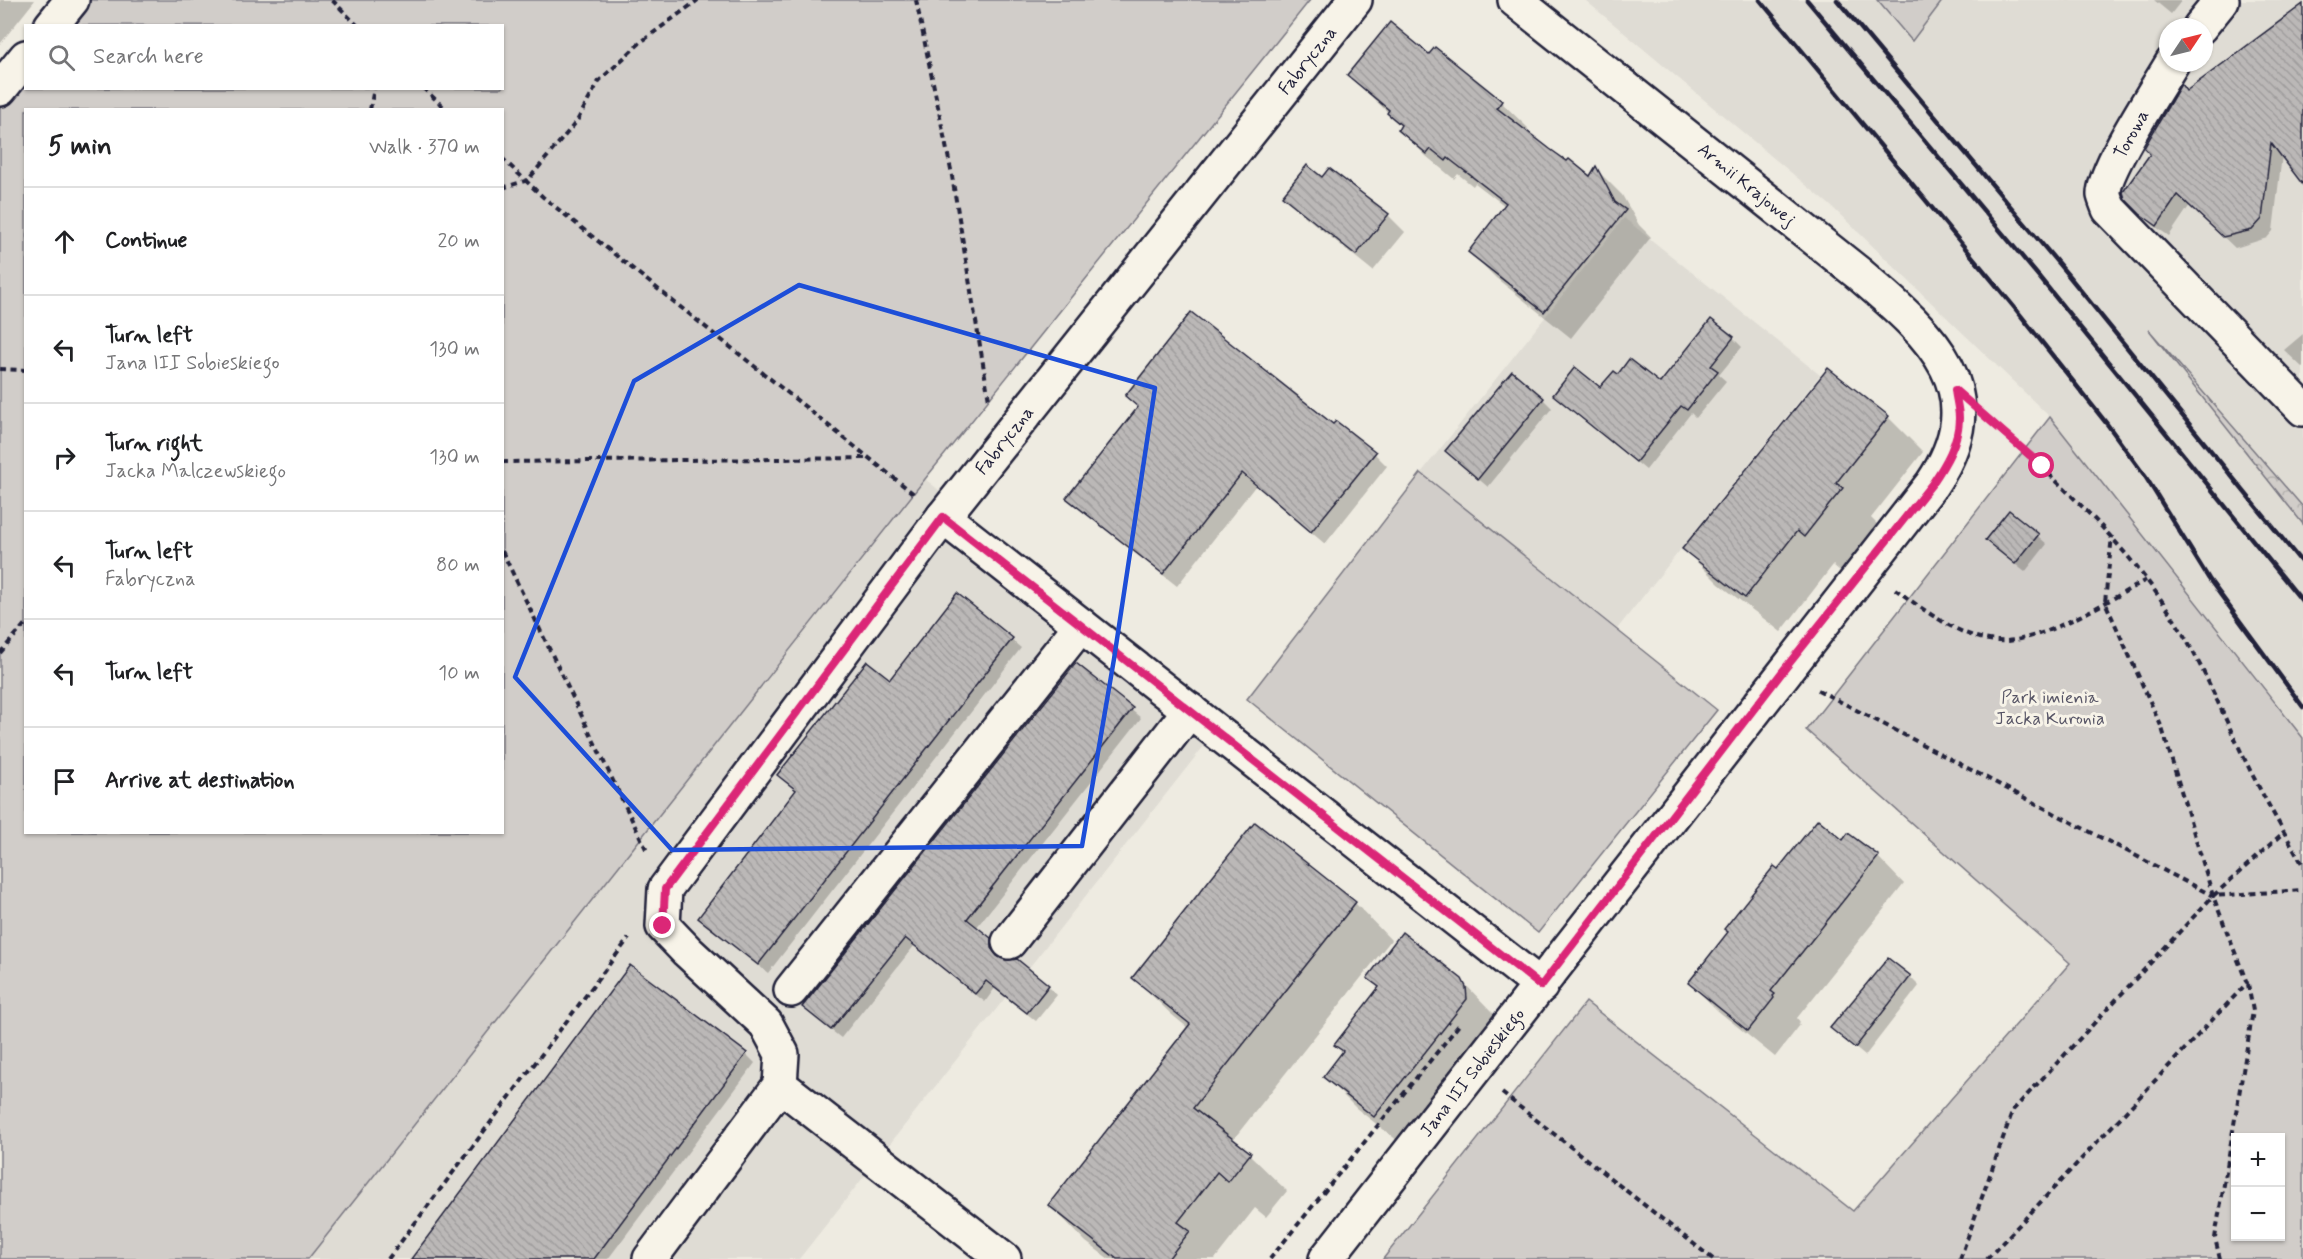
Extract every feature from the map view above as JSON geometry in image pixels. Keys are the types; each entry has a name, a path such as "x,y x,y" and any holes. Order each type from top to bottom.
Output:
{"street":[{"path":"53,24 72,0"},
{"name":"Fabryczna","path":"665,889 943,517 1354,0"},
{"name":"Armii Krajowej","path":"1515,0 1900,309 1947,366 1955,390"},
{"path":"2207,18 2222,0"},
{"path":"0,89 24,59"},
{"name":"Torowa","path":"2167,72 2108,177 2104,194 2109,208 2303,409"},
{"name":"Jana III Sobieskiego","path":"1326,1259 1541,986 1947,462 1955,440 1959,418 1955,390"},
{"path":"943,517 1541,986"},
{"path":"791,990 1080,625"},
{"path":"1009,942 1190,710"},
{"path":"650,1259 780,1085 782,1053 766,1024 663,926 665,889"},
{"path":"780,1085 1004,1259"}],"path":[{"path":"332,0 356,24"},
{"path":"504,187 528,180 577,121 599,81 641,42 698,0"},
{"path":"916,0 951,170 996,451"},
{"path":"370,108 374,90"},
{"path":"425,90 445,108"},
{"path":"504,160 528,180 543,197 943,517"},
{"path":"0,369 24,370"},
{"path":"1955,390 2042,466 2112,536 2146,580 2176,622 2203,668 2248,766 2303,865"},
{"path":"504,462 870,458"},
{"path":"2112,536 2105,602 2162,728 2213,896 2247,983 2253,1011 2216,1238 2220,1259"},
{"path":"504,555 665,889"},
{"path":"1865,568 1950,625 1970,635 1997,641 2025,639 2052,628 2146,580"},
{"path":"0,653 24,625"},
{"path":"1783,671 2213,896 2303,890"},
{"path":"1960,1259 2013,1110 2213,896 2284,832"},
{"path":"388,1259 632,933"},
{"path":"1987,1259 2247,983"},
{"path":"1270,1259 1465,1017"},
{"path":"1474,1071 1713,1259"}],"highlighted area":[{"path":"799,285 1155,388 1114,659 1082,846 672,850 515,677 634,381"}],"shaded area":[{"path":"1585,0 1877,0 1912,41 1943,0 2303,0 2303,507 2161,345 2303,524 2303,738 2050,417 1831,206"},
{"path":"1624,218 1820,375 1617,629 1421,473"},
{"path":"925,479 1226,718 799,1259 308,1259"}],"green space":[{"path":"86,0 1310,0 925,479 308,1259 0,1259 0,108 24,77 24,90 504,90 504,24 67,24"},
{"path":"1877,0 1943,0 1912,41"},
{"path":"2149,330 2303,507 2303,524"},
{"name":"Park imienia Jacka Kuronia","path":"2050,417 2303,738 2303,1259 1383,1259 1586,1002 1853,1211 2070,963 1806,730"},
{"path":"1421,473 1717,710 1538,933 1247,699"}],"building":[{"path":"2303,4 2303,185 2271,143 2262,219 2252,230 2223,237 2178,195 2157,226 2125,199 2123,192 2150,154 2144,148 2181,84 2186,91"},
{"path":"1390,22 1429,54 1435,47 1502,101 1497,108 1567,161 1569,159 1590,176 1596,166 1615,202 1626,210 1544,312 1468,252 1506,203 1448,158 1446,161 1431,149 1427,154 1398,130 1401,125 1387,113 1389,110 1347,75"},
{"path":"1307,165 1322,177 1329,168 1389,214 1356,255 1282,196"},
{"path":"1191,312 1333,424 1336,421 1376,452 1311,532 1242,473 1163,574 1066,498 1138,407 1125,396"},
{"path":"1711,319 1734,337 1711,366 1718,371 1687,410 1681,406 1636,462 1553,395 1575,367 1600,387 1614,371 1618,374 1629,359 1660,383"},
{"path":"1828,368 1889,416 1836,483 1843,488 1804,537 1797,531 1745,598 1682,549"},
{"path":"1512,371 1544,398 1478,479 1445,451"},
{"path":"2009,510 2039,534 2015,564 1985,540"},
{"path":"957,593 1013,638 758,965 698,918 796,790 777,775 867,661 890,679"},
{"path":"1076,663 1133,708 967,919 991,938 991,948 997,956 1006,960 1017,959 1049,985 1027,1013 986,981 975,994 905,938 831,1030 802,1007"},
{"path":"1818,819 1843,840 1848,833 1879,856 1771,991 1775,994 1774,998 1748,1031 1688,983 1728,932 1724,929 1774,866 1778,869"},
{"path":"1255,822 1356,902 1193,1108 1251,1153 1228,1182 1217,1172 1178,1222 1190,1231 1168,1259 1117,1259 1048,1205 1190,1024 1132,978"},
{"path":"1402,932 1462,979 1466,987 1467,999 1374,1117 1323,1077 1343,1051 1334,1045 1379,987 1367,978"},
{"path":"1888,958 1911,976 1855,1048 1830,1028"},
{"path":"630,965 747,1053 594,1259 411,1259"}],"railway":[{"path":"1760,0 2014,307 2107,424 2145,476 2209,579 2303,707"},
{"path":"1807,0 2040,278 2303,602"},
{"path":"1837,0 2068,275 2303,564"}],"route":[{"path":"663,926 665,889 943,517 1541,986 1783,671 1932,484 1947,462 1955,440 1959,418 1955,390 2042,466"}]}
